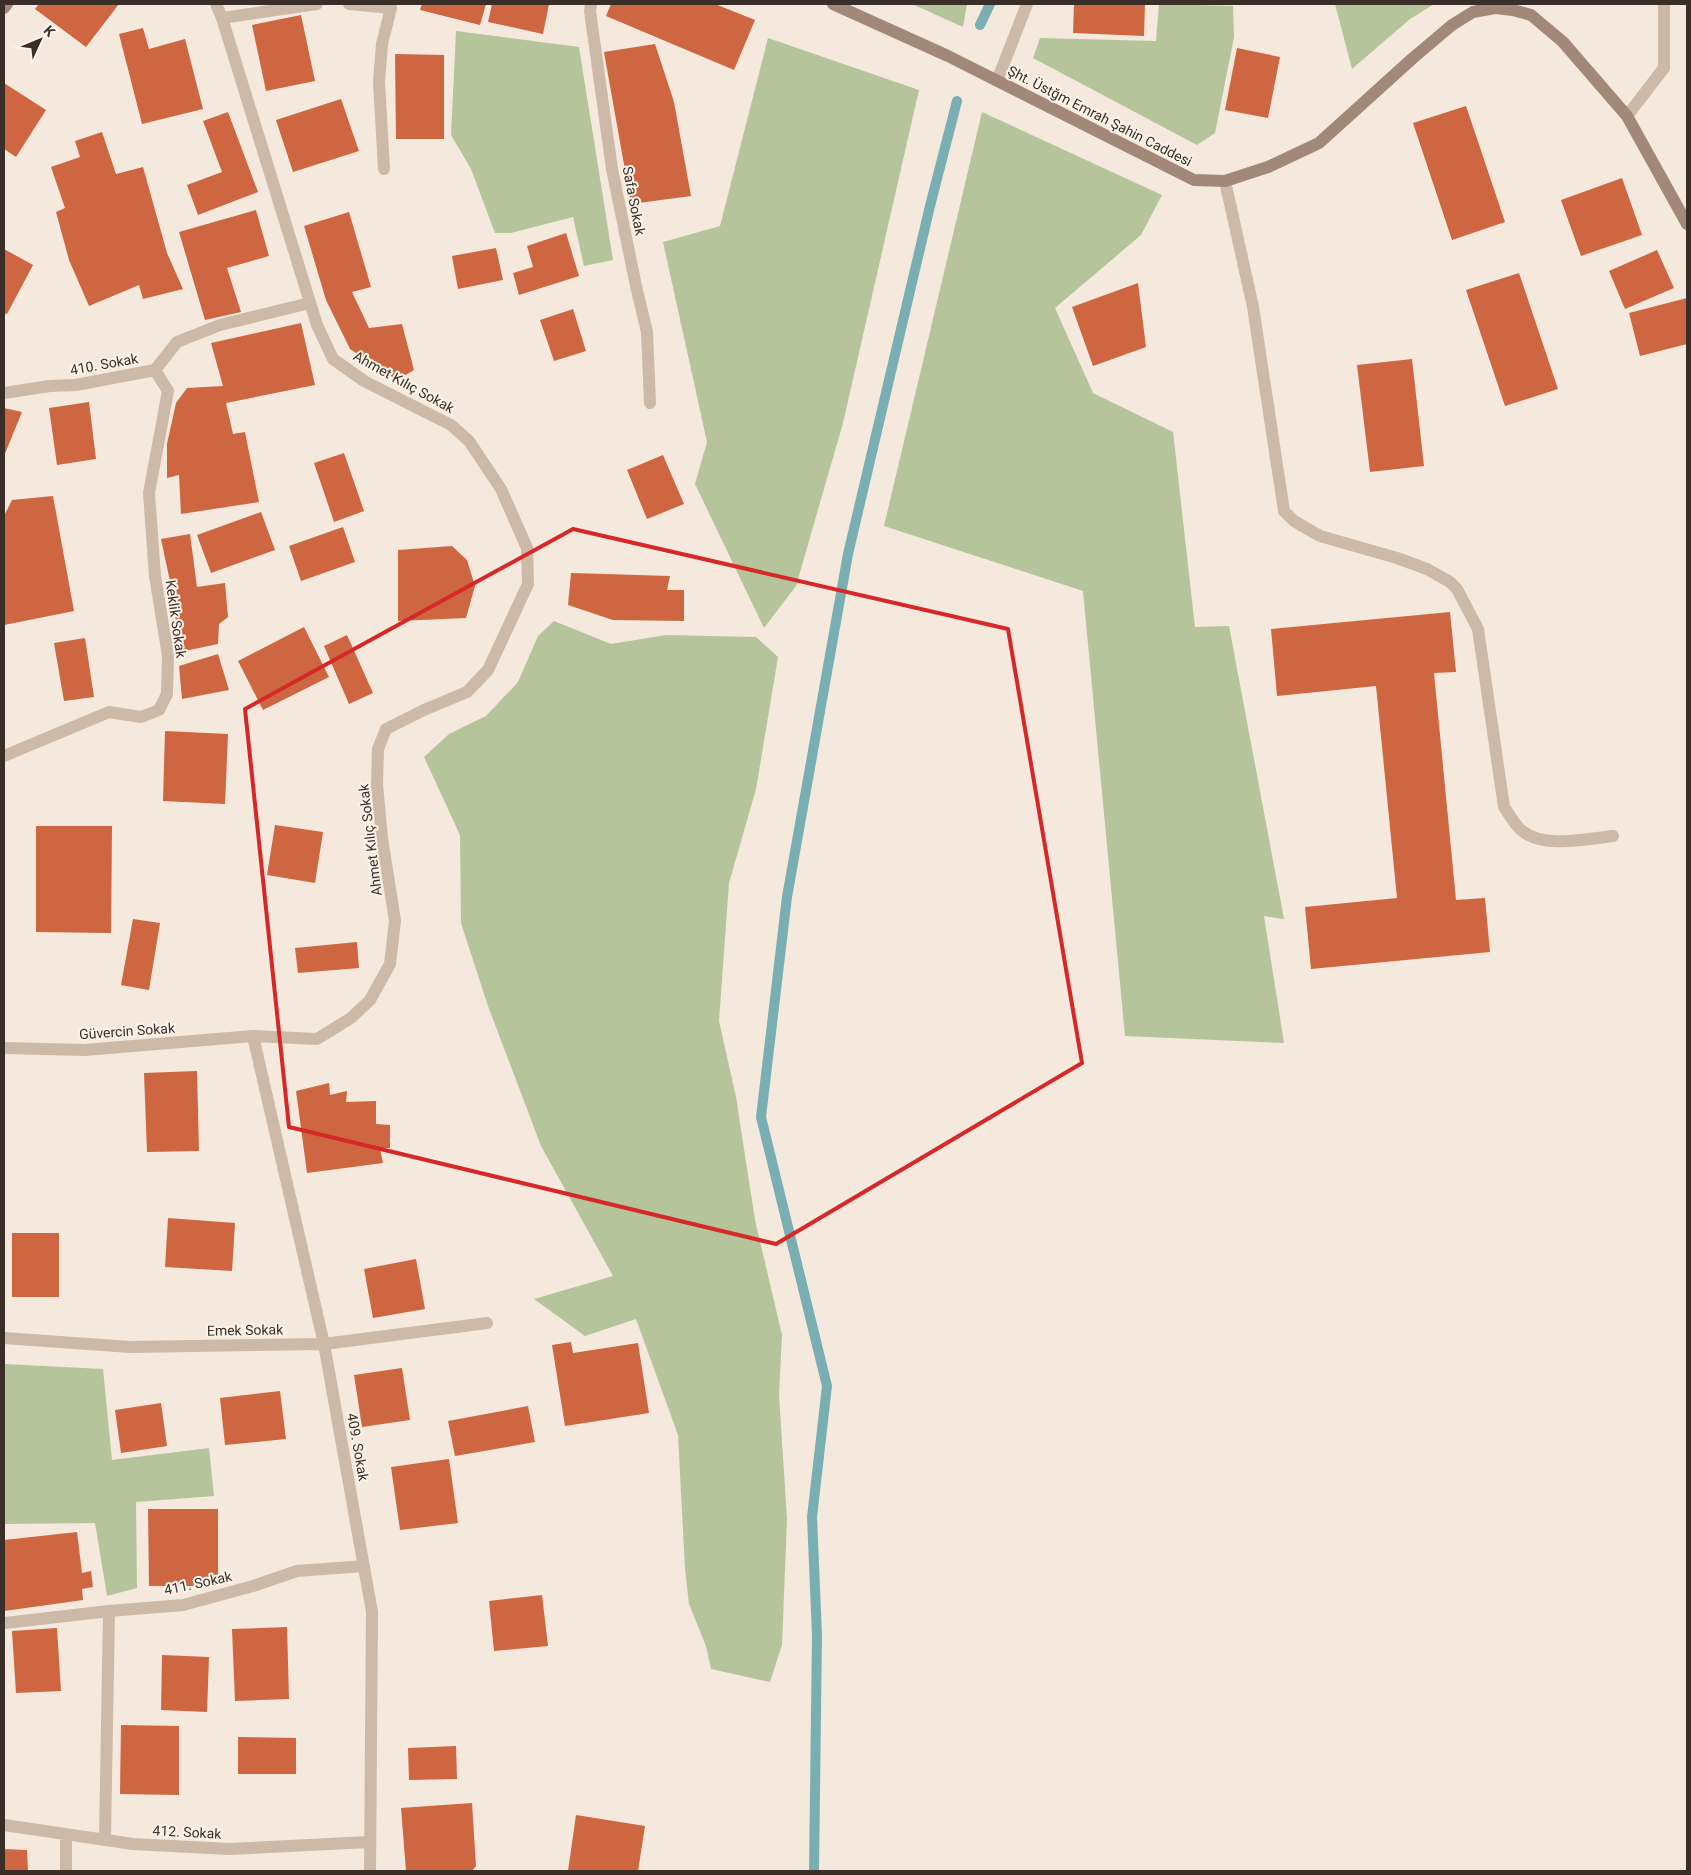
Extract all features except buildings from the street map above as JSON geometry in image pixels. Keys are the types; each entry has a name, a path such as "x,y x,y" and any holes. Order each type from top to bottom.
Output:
{"street":[{"path":"4,8 8,4"},
{"name":"Ahmet Kılıç Sokak","path":"216,4 222,18 317,325 333,359 364,381 451,425 469,441 501,489 526,548 528,584 488,670 467,692 386,729 378,749 377,785 382,838 395,921 390,964 370,1000 350,1018 317,1039 253,1036"},
{"path":"222,18 317,4"},
{"path":"349,4 391,6 382,44 378,82 384,169"},
{"name":"Safa Sokak","path":"591,4 590,11 612,169 636,286 648,332 650,404"},
{"name":"Şht. Üstğm Emrah Şahin Caddesi","path":"833,4 948,56 1194,180 1225,181 1268,167 1319,143 1452,25 1473,12 1512,7 1530,15 1563,42 1627,116 1687,224"},
{"path":"997,81 1027,4"},
{"path":"1627,116 1664,68 1664,4"},
{"path":"1225,181 1253,307 1284,511 1294,521 1320,536 1397,558 1427,569 1450,582 1457,589 1478,629 1504,807 1521,830 1543,841 1585,840 1613,836"},
{"name":"410. Sokak","path":"4,392 50,386 76,386 155,370 177,342 220,325 310,303"},
{"name":"Keklik Sokak","path":"4,756 109,712 141,717 159,710 168,694 168,656 155,576 149,493 168,391 155,370"},
{"name":"Güvercin Sokak","path":"4,1048 85,1050 253,1036"},
{"name":"409. Sokak","path":"253,1036 324,1344 372,1612 370,1871"},
{"name":"Emek Sokak","path":"4,1338 130,1347 324,1344 487,1323"},
{"name":"411. Sokak","path":"5,1623 183,1604 253,1586 297,1571 364,1566"},
{"path":"105,1840 109,1611"},
{"name":"412. Sokak","path":"4,1826 133,1844 229,1849 369,1842"},
{"path":"66,1834 66,1871"}],"highlighted area":[{"path":"573,529 1008,629 1082,1063 776,1244 289,1127 245,709"}],"green space":[{"path":"912,4 967,4 963,27"},
{"path":"1159,4 1233,6 1234,37 1215,133 1197,145 1033,58 1040,38 1156,41"},
{"path":"1335,4 1434,4 1410,19 1352,69"},
{"path":"456,31 579,47 613,260 584,266 573,217 511,233 495,233 471,169 451,135"},
{"path":"768,38 919,90 843,423 796,586 764,628 695,484 707,442 663,242 720,226"},
{"path":"982,112 1162,195 1141,235 1055,308 1093,393 1173,432 1195,627 1229,626 1284,919 1264,916 1284,1043 1125,1036 1083,591 884,526"},
{"path":"554,621 611,644 666,635 756,637 778,657 756,789 729,883 719,1021 736,1097 755,1220 782,1335 779,1395 787,1519 782,1645 770,1682 711,1669 706,1646 689,1604 685,1569 678,1435 636,1319 585,1336 534,1299 613,1276 541,1146 488,1006 461,923 460,835 424,757 449,734 486,716 518,682 538,636"},
{"path":"4,1364 103,1369 112,1460 209,1448 214,1496 136,1502 137,1588 107,1596 95,1523 4,1524"}],"waterway":[{"path":"980,25 990,4"},
{"path":"814,1871 817,1635 812,1517 827,1386 761,1117 787,897 848,554 930,206 957,101"}]}
